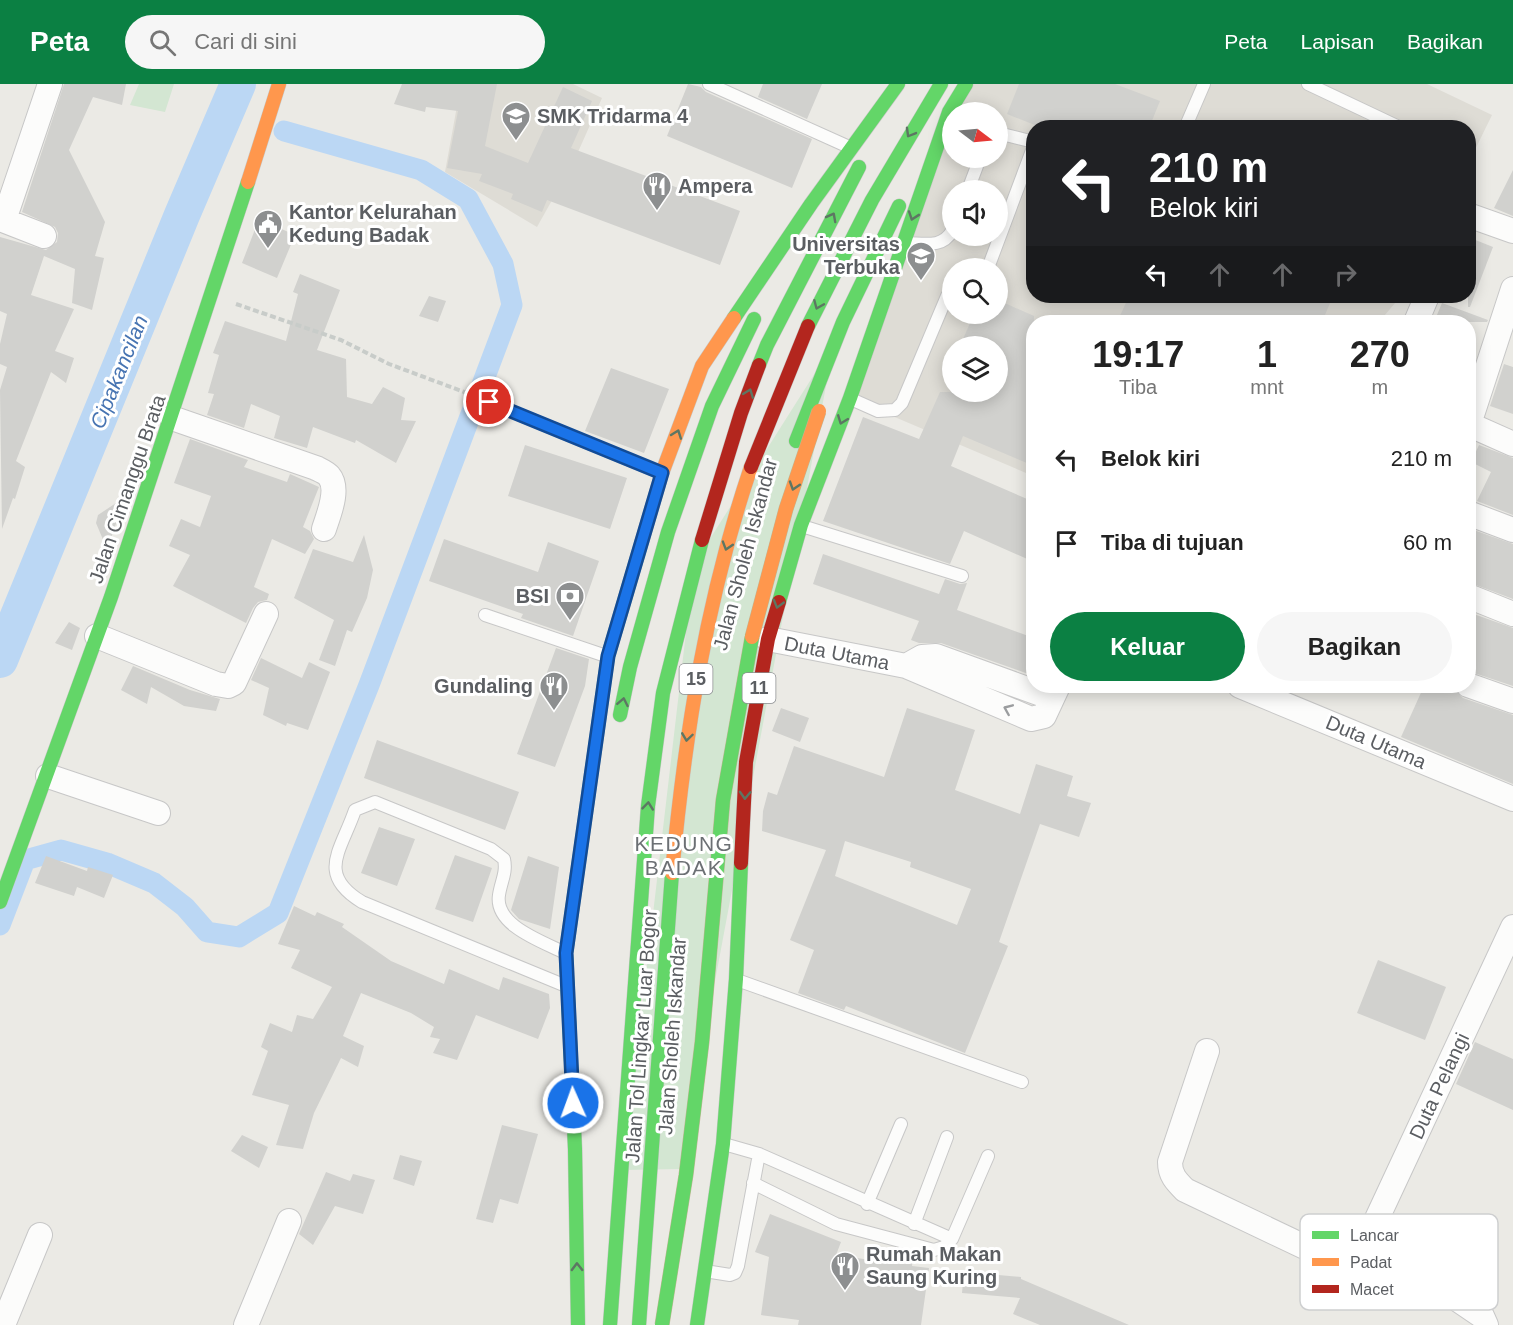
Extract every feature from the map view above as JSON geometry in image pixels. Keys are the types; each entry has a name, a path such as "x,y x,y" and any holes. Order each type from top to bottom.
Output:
{"main road":[{"name":"Jalan Cimanggu Brata","path":"0,902 48,776 172,418 279,84"},
{"path":"798,249 863,150 898,84"},
{"name":"Jalan Tol Lingkar Luar Bogor","path":"610,1325 648,806 663,693 694,564 741,413 767,345 863,150 906,84"},
{"name":"Jalan Tol Lingkar Luar Bogor","path":"639,1325 675,831 694,689 718,574 767,423 822,296 910,133 941,84"},
{"name":"Jalan Sholeh Iskandar","path":"957,102 966,84"},
{"name":"Jalan Sholeh Iskandar","path":"670,1325 699,936 713,793 743,624 774,508 812,391 860,286 942,130"},
{"name":"Jalan Sholeh Iskandar","path":"697,1325 723,1144 736,979 746,762 768,639 801,525 850,398 942,138"},
{"path":"578,1325 569,987 566,953 608,656 662,473 702,366 811,204 863,150"},
{"path":"643,733 737,386 816,221"},
{"path":"662,1325 686,1175 702,1042 723,800 755,619 786,509 860,286"},
{"path":"618,724 630,667 668,532 712,406 763,303"},
{"path":"603,1325 633,816"},
{"path":"585,1062 590,1325"}],"street":[{"path":"44,236 2,220 50,84"},
{"path":"1476,218 1513,231"},
{"path":"1476,403 1513,289"},
{"path":"172,418 316,468 329,476 332,484 332,504 324,529"},
{"path":"1476,427 1513,444"},
{"path":"1476,516 1513,530"},
{"path":"1476,599 1513,614"},
{"path":"97,636 216,684 228,686 234,683 266,614"},
{"name":"Duta Utama","path":"768,639 906,666 1031,718 1044,716 1055,693"},
{"path":"1476,688 1513,701"},
{"name":"Duta Utama","path":"1261,693 1513,799"},
{"path":"48,776 158,813"},
{"name":"Duta Pelangi","path":"1379,1214 1513,927"},
{"path":"1207,1051 1170,1162 1173,1176 1185,1190 1300,1245"},
{"path":"246,1325 290,1221"},
{"path":"3,1325 40,1235"},
{"path":"1473,1310 1482,1316 1486,1325"}],"lane":[{"path":"709,84 863,150"},
{"path":"1188,120 1204,84"},
{"path":"1308,84 1384,120"},
{"path":"1008,136 1026,142"},
{"path":"992,258 1026,166"},
{"path":"904,243 942,242"},
{"path":"850,398 878,411 895,410 902,404 942,308"},
{"path":"489,402 662,473"},
{"path":"801,525 962,576"},
{"path":"485,615 608,656"},
{"path":"566,953 516,927 504,915 499,907 499,895 506,869 504,859 491,849 375,802 355,810 334,866 335,879 345,892 362,902 569,987"},
{"path":"736,979 1022,1082"},
{"path":"867,1204 901,1124"},
{"path":"914,1224 947,1137"},
{"path":"723,1144 759,1154 867,1204 951,1239"},
{"path":"704,1270 730,1275 735,1273 759,1154"},
{"path":"753,1183 854,1231 934,1250 944,1247 951,1239 988,1156"}],"path":[{"path":"212,296 341,340 389,364 473,396"}],"shaded area":[{"name":"SMK Tridarma 4","path":"461,84 573,84 602,98 574,161 537,227 445,172"},
{"name":"Universitas Terbuka","path":"966,84 1427,84 1492,115 1476,148 1476,120 1026,120 1026,303 1395,303 1385,315 1026,315 1026,473 850,398 942,132 942,168 1008,168 1008,102 955,102"}],"green space":[{"path":"139,84 174,84 165,112 130,105"},
{"path":"834,343 680,1169 623,1170 694,564"}],"building":[{"path":"64,84 126,84 122,105 93,97 69,150 105,222 95,256 104,258 92,310 72,303 75,269 44,256 31,295 74,309 55,351 74,358 66,383 51,372 16,461 25,467 2,529 0,390 7,367 0,364 0,344 7,314 0,311 0,237 46,250 57,242 58,233 55,227 22,212"},
{"path":"402,84 497,84 485,146 528,163 563,87 592,101 571,148 740,211 720,265 547,200 542,212 511,199 513,194 479,181 482,174 447,168 458,111 426,107 425,112 394,104"},
{"path":"688,84 701,87 706,92 812,139 792,188 667,136"},
{"path":"763,84 822,84 807,119 758,97"},
{"path":"1019,84 1115,84 1160,101 1152,120 1026,122 1008,114"},
{"path":"1513,170 1513,216 1494,208"},
{"name":"Kantor Kelurahan Kedung Badak","path":"259,219 295,235 277,278 242,263"},
{"path":"1476,240 1493,247 1476,291"},
{"path":"300,274 340,290 317,350 346,359 347,397 372,404 383,387 405,398 401,420 416,421 396,463 356,440 355,443 313,427 307,448 274,438 280,416 251,404 244,428 207,415 214,394 208,393 219,355 213,353 225,321 286,341 298,294 293,292"},
{"path":"429,296 446,301 438,322 419,316"},
{"path":"1126,303 1330,303 1325,315 1120,315"},
{"path":"1442,303 1474,315 1437,315"},
{"path":"1008,304 1032,315 1026,315 1026,463 963,436 951,466 1026,499 1026,558 964,531 950,564 823,521 863,417 919,439 940,392 942,392 942,402 1008,402 1008,336 964,336 970,324 1008,324"},
{"path":"1476,316 1488,320 1487,322 1476,322"},
{"path":"1504,364 1513,367 1513,414 1490,406"},
{"path":"611,368 669,389 644,453 585,431"},
{"path":"190,439 248,460 244,467 287,482 290,474 319,487 303,527 310,531 314,539 305,554 272,539 254,587 269,594 267,600 258,602 253,608 246,623 173,586 190,555 169,546 181,519 200,527 211,496 174,483"},
{"path":"525,445 627,478 610,529 508,496"},
{"path":"1479,445 1513,458 1513,515 1477,501 1491,472 1476,464 1476,451"},
{"path":"119,501 123,504 107,549 96,523 98,515"},
{"path":"1476,531 1513,544 1513,599 1476,585"},
{"path":"364,535 373,570 367,598 352,632 347,630 335,666 319,660 334,620 294,598 313,549 353,562"},
{"path":"444,539 538,572 548,542 599,561 573,636 521,618 523,614 429,581"},
{"path":"823,554 939,594 945,579 960,584 967,583 957,610 1026,635 1026,673 941,643 919,643 911,640 919,621 813,584"},
{"path":"1476,615 1513,628 1513,686 1476,674"},
{"path":"69,622 80,628 72,650 55,643"},
{"path":"556,648 589,659 585,686 555,767 517,754"},
{"path":"261,658 302,678 309,662 330,672 308,730 287,723 286,726 263,715 269,688 251,680"},
{"path":"133,666 190,690 220,699 216,711 184,706 151,687 147,704 121,690"},
{"path":"1421,693 1458,693 1463,698 1513,715 1513,784 1401,737"},
{"path":"781,708 809,718 800,742 772,731"},
{"path":"907,708 975,730 955,790 1020,814 1036,764 1073,776 1067,796 1091,803 1079,837 1040,824 999,942 1008,946 965,1053 846,1006 844,1010 798,993 814,950 790,940 826,850 762,831 763,811 768,792 777,795 794,746 884,777","holes":["845,841 911,862 910,867 971,889 957,925 835,876"]},
{"path":"377,740 519,792 505,830 364,778"},
{"path":"379,827 415,839 397,886 361,873"},
{"path":"455,855 492,868 473,922 435,909"},
{"path":"46,856 87,871 88,867 113,875 104,898 77,887 74,896 35,883"},
{"path":"528,856 559,867 550,929 519,919 511,910"},
{"path":"294,906 315,916 317,912 344,924 342,927 391,961 444,984 449,969 499,990 503,977 549,994 550,1008 538,1039 476,1015 457,1060 433,1053 440,1039 430,1037 434,1027 411,1013 361,993 343,1036 364,1046 358,1067 341,1058 314,1113 303,1149 276,1145 289,1105 252,1095 268,1051 261,1047 270,1023 292,1032 297,1015 313,1019 332,987 291,968 300,950 278,944"},
{"path":"1378,960 1446,987 1425,1040 1357,1013"},
{"path":"1475,1042 1513,1059 1513,1110 1456,1084"},
{"path":"502,1125 538,1134 518,1204 500,1199 493,1223 476,1219"},
{"path":"242,1135 268,1147 259,1168 231,1151"},
{"path":"400,1155 422,1161 414,1186 393,1179"},
{"path":"326,1172 350,1181 353,1174 375,1180 363,1214 335,1206 313,1245 299,1234"},
{"name":"Rumah Makan Saung Kuring","path":"770,1214 841,1242 836,1255 884,1262 886,1251 913,1254 912,1266 929,1268 921,1325 798,1325 799,1320 761,1315 769,1257 755,1252"},
{"path":"964,1272 1021,1277 1021,1279 1129,1325 1040,1325 1013,1314 1020,1298 962,1293"}],"waterway":[{"name":"Cipakancilan","path":"0,660 238,84"},
{"path":"0,925 25,860 61,850 107,863 154,883 185,907 207,932 239,937 278,913 369,685 512,305 503,264 468,199 421,170 284,131"}],"traffic: fast":[{"path":"734,318 811,204 898,84"},
{"path":"808,326 872,200 941,84"},
{"path":"779,602 801,525 850,398 949,112 966,84"},
{"path":"759,365 767,345 859,167"},
{"path":"0,902 111,597 248,182"},
{"path":"796,441 843,322 899,206"},
{"path":"620,715 630,667 668,532 712,406 754,319"},
{"path":"610,1325 648,806 663,693 702,540"},
{"path":"578,1325 575,1149 566,953 608,656 642,541"},
{"path":"662,1325 686,1175 702,1042 723,800 752,637"},
{"path":"697,1325 723,1144 736,979 741,863"},
{"path":"639,1325 672,873"}],"traffic: slow":[{"path":"248,182 279,84"},
{"path":"642,541 662,473 702,366 734,318"},
{"path":"752,637 786,509 819,411"},
{"path":"672,873 677,821 700,668 722,567 751,467"}],"traffic: jam":[{"path":"751,467 808,326"},
{"path":"702,540 741,413 759,365"},
{"path":"741,863 746,762 768,639 779,602"}],"place":[{"name":"SMK Tridarma 4","path":"516,142"},
{"name":"Ampera","path":"657,212"},
{"name":"Kantor Kelurahan Kedung Badak","path":"268,250"},
{"name":"Universitas Terbuka","path":"921,282"},
{"name":"BSI","path":"570,622"},
{"name":"Gundaling","path":"554,712"},
{"name":"Rumah Makan Saung Kuring","path":"845,1292"}],"district":[{"name":"KEDUNG BADAK","path":"684,856"}],"route":[{"path":"489,402 662,473 608,656 566,953 573,1103"}]}
